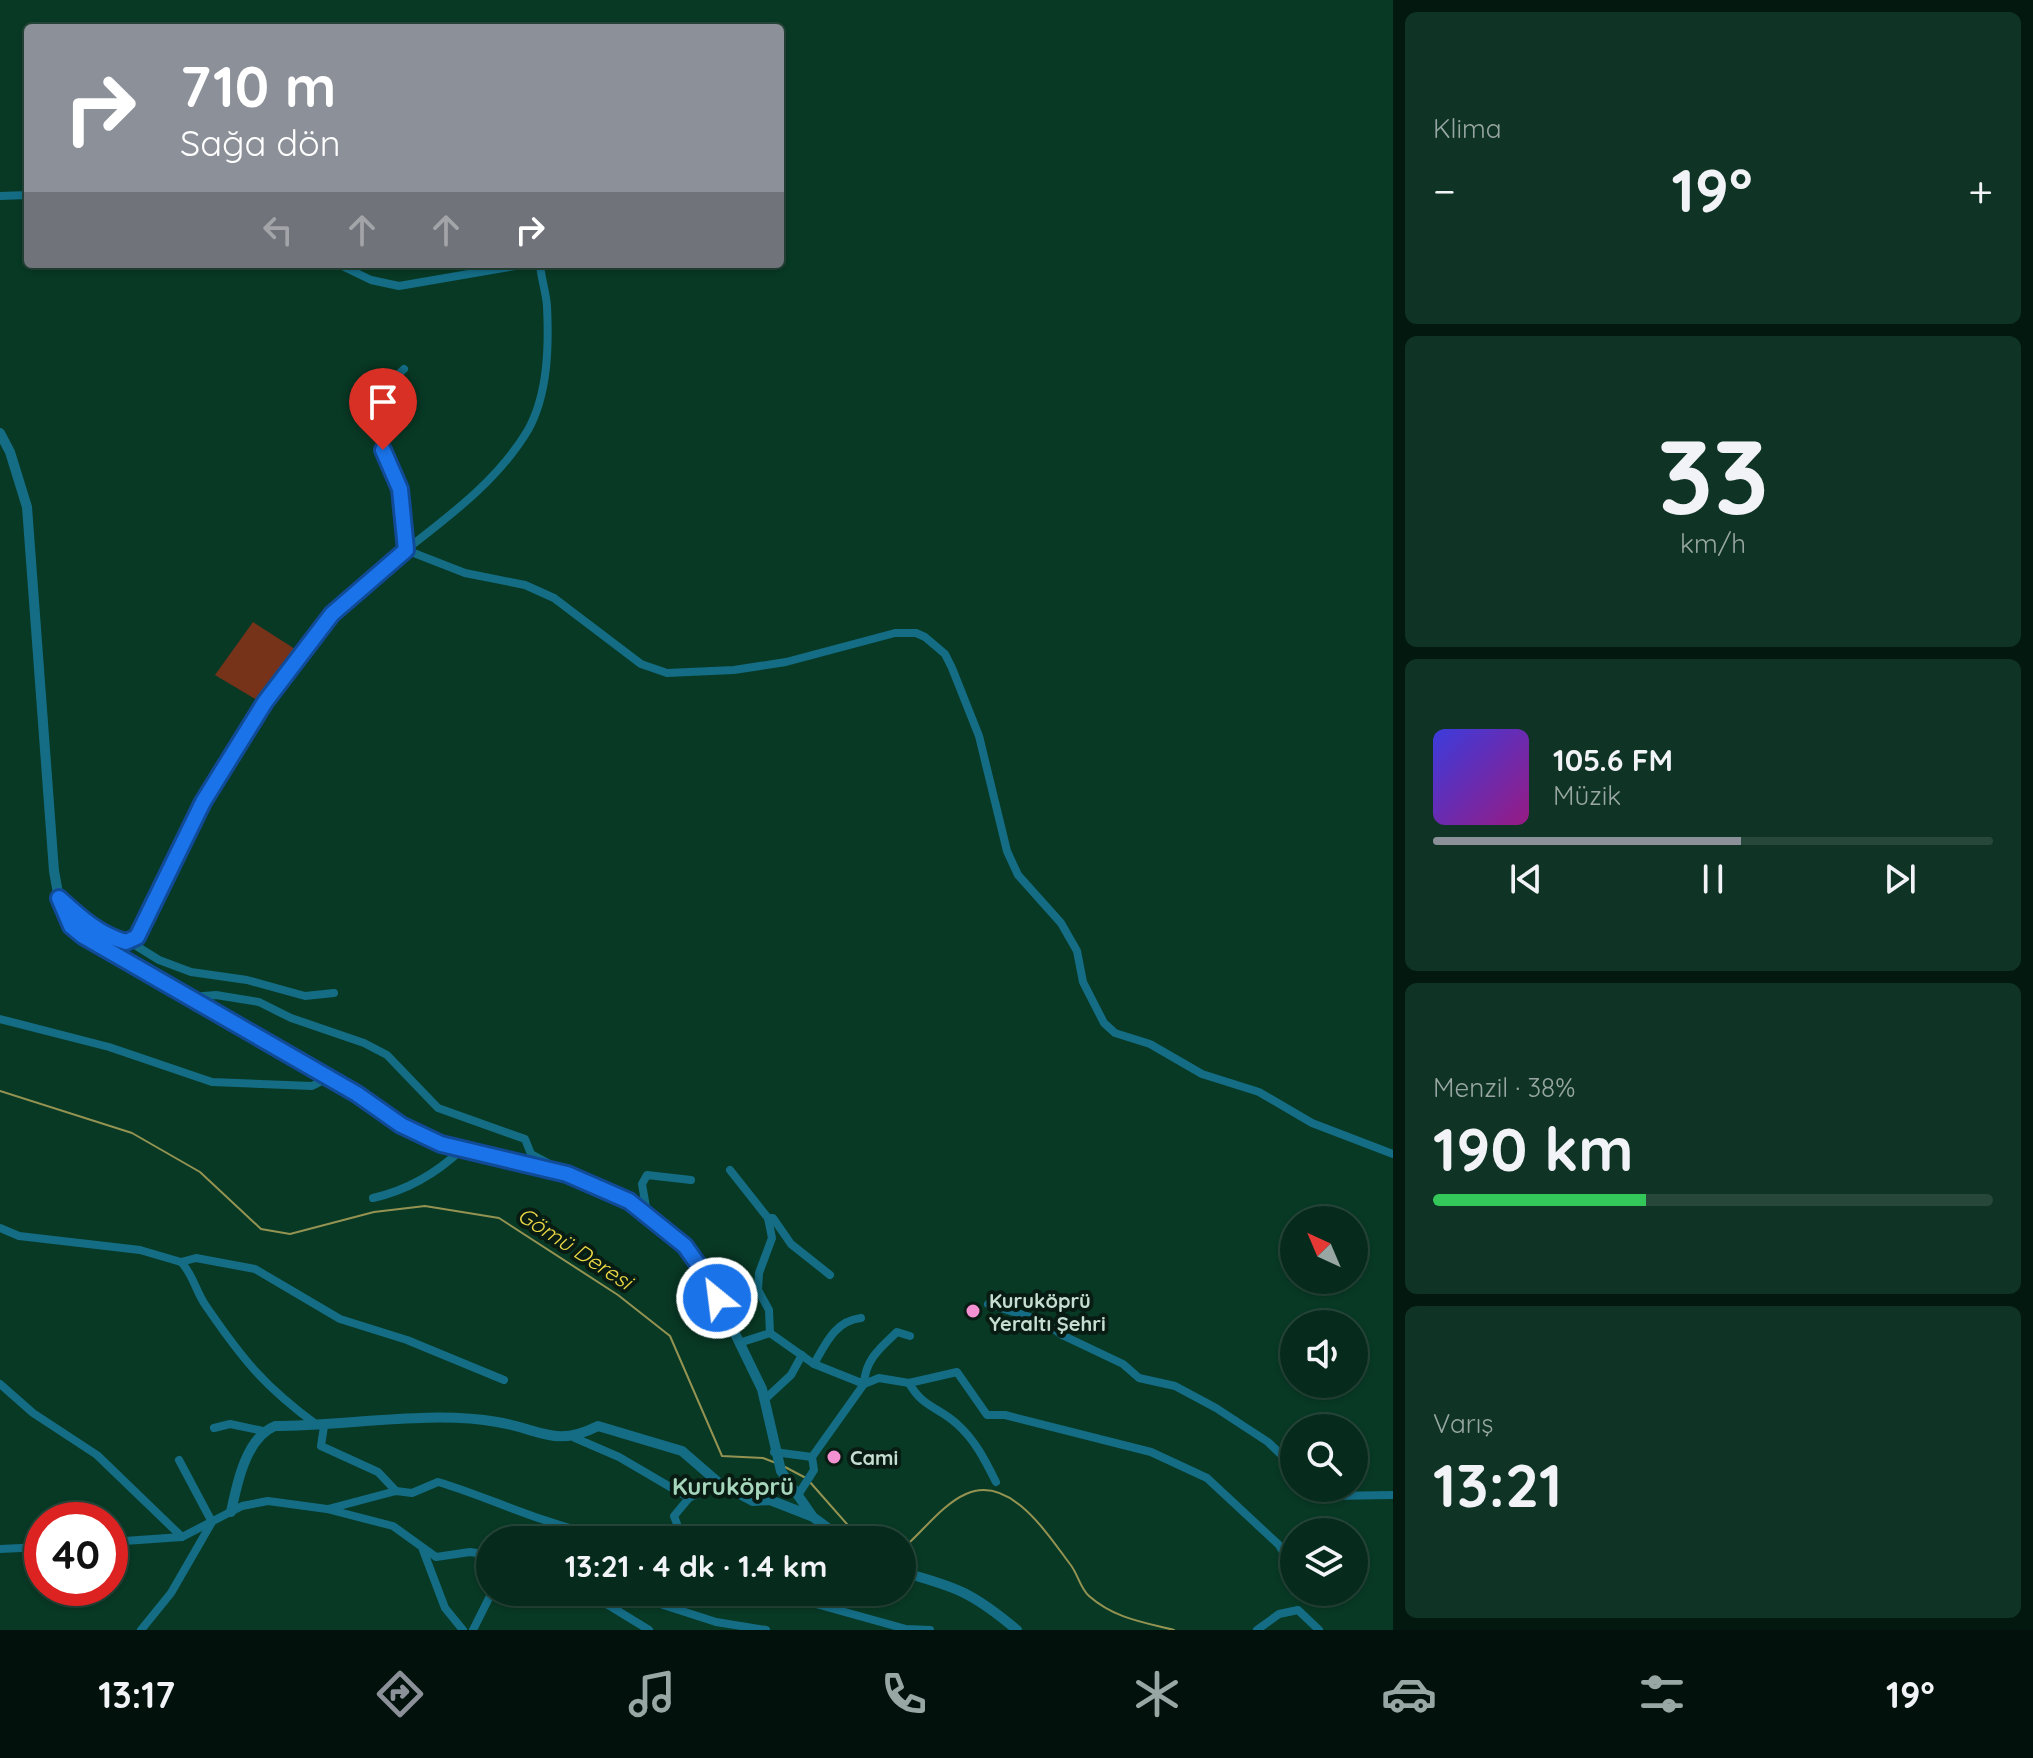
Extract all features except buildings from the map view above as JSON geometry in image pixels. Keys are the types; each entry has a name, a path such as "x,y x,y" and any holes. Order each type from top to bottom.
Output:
{"street":[{"path":"0,196 24,195"},
{"path":"346,268 371,280 399,286 504,268"},
{"path":"130,942 146,923 203,802 265,702 332,614 471,496 527,430 540,403 547,341 547,303 541,268"},
{"path":"404,369 381,397 377,415 388,467 400,489 406,550"},
{"path":"0,433 10,452 27,507 46,771 59,898 71,926 83,936 328,1078 401,1125 462,1149 567,1174"},
{"path":"406,550 465,573 525,585 554,598 641,664 667,673 734,670 786,662 895,633 916,633 925,637 945,654 979,736 1007,851 1018,875 1061,923 1077,951 1083,982 1104,1023 1115,1033 1150,1044 1202,1074 1259,1092 1312,1123 1393,1154"},
{"path":"59,898 93,927 122,942 130,942 159,960 191,972 247,980 305,996 334,993"},
{"path":"191,997 216,995 259,1002 291,1018 364,1043 387,1055 438,1108 525,1139 531,1154 567,1174 629,1201 647,1213 685,1246 709,1280 762,1389 774,1452 781,1471 801,1491 813,1517"},
{"path":"0,1019 109,1047 212,1082 312,1086 328,1078"},
{"path":"373,1198 412,1185 445,1166 462,1149"},
{"path":"730,1170 768,1218 772,1238 759,1273 758,1290 769,1310 770,1333"},
{"path":"647,1213 642,1184 647,1175 691,1180"},
{"path":"768,1218 773,1218 791,1244 830,1275"},
{"path":"0,1228 19,1236 166,1254 181,1262 199,1296 250,1369 281,1398 321,1426"},
{"path":"181,1262 196,1258 255,1269 340,1319 407,1340 504,1380"},
{"path":"988,1304 1043,1321 1062,1335 1123,1364 1139,1378 1175,1386 1268,1442 1280,1454"},
{"path":"814,1364 829,1337 847,1320 861,1318"},
{"path":"801,1491 814,1470 812,1457 864,1384 865,1369 872,1357 897,1332 910,1336"},
{"path":"739,1343 770,1333"},
{"path":"770,1333 814,1364 864,1384 879,1378 909,1383 957,1372 987,1415 1005,1415 1151,1452 1207,1478 1280,1547"},
{"path":"764,1400 791,1375 802,1355"},
{"path":"909,1383 930,1409 954,1421 970,1438 996,1482"},
{"path":"0,1384 33,1413 97,1455 182,1537"},
{"path":"214,1428 239,1424 263,1431 275,1426 406,1420 497,1421 575,1438 619,1457 689,1498"},
{"path":"321,1426 321,1446 378,1472 396,1491"},
{"path":"575,1438 598,1426 682,1451 719,1483 753,1501 770,1500 813,1517 825,1526"},
{"path":"231,1512 237,1484 263,1431"},
{"path":"774,1452 812,1457"},
{"path":"179,1460 212,1522"},
{"path":"327,1509 396,1491 412,1493 438,1482 567,1526"},
{"path":"678,1526 674,1516 689,1498 719,1483"},
{"path":"1368,1495 1393,1495"},
{"path":"128,1541 182,1537 231,1512 268,1501 327,1509 393,1526 436,1557 476,1553"},
{"path":"141,1630 171,1593 212,1522"},
{"path":"0,1549 24,1548"},
{"path":"423,1550 445,1608 463,1630"},
{"path":"916,1577 979,1598 1017,1630"},
{"path":"473,1630 485,1606"},
{"path":"610,1606 649,1630"},
{"path":"666,1606 716,1622 766,1630"},
{"path":"822,1606 906,1630 930,1630"},
{"path":"1297,1606 1319,1630"},
{"path":"1257,1630 1279,1614 1298,1610"}],"shaded area":[{"path":"253,622 298,651 260,702 215,675"}],"waterway":[{"name":"Gömü Deresi","path":"0,1091 132,1133 200,1172 261,1229 290,1234 374,1212 425,1206 499,1218 618,1295 670,1336 722,1456 763,1458 776,1463"},
{"name":"Gömü Deresi","path":"785,1467 804,1477"},
{"name":"Gömü Deresi","path":"809,1481 849,1526"},
{"name":"Gömü Deresi","path":"916,1536 958,1498 982,1490 998,1492 1039,1524 1073,1568 1086,1593 1108,1609 1129,1618 1174,1630"}],"place":[{"name":"Kuruköprü Yeraltı Şehri","path":"973,1311"},
{"name":"Cami","path":"834,1457"}],"district":[{"name":"Kuruköprü","path":"733,1486"}],"route":[{"path":"383,450 400,489 406,550 332,614 265,702 233,749 203,802 137,937 122,942 107,935 59,898 61,910 71,926 83,936 357,1094 401,1125 441,1144 567,1174 629,1201 685,1246 709,1280 717,1298"}]}
